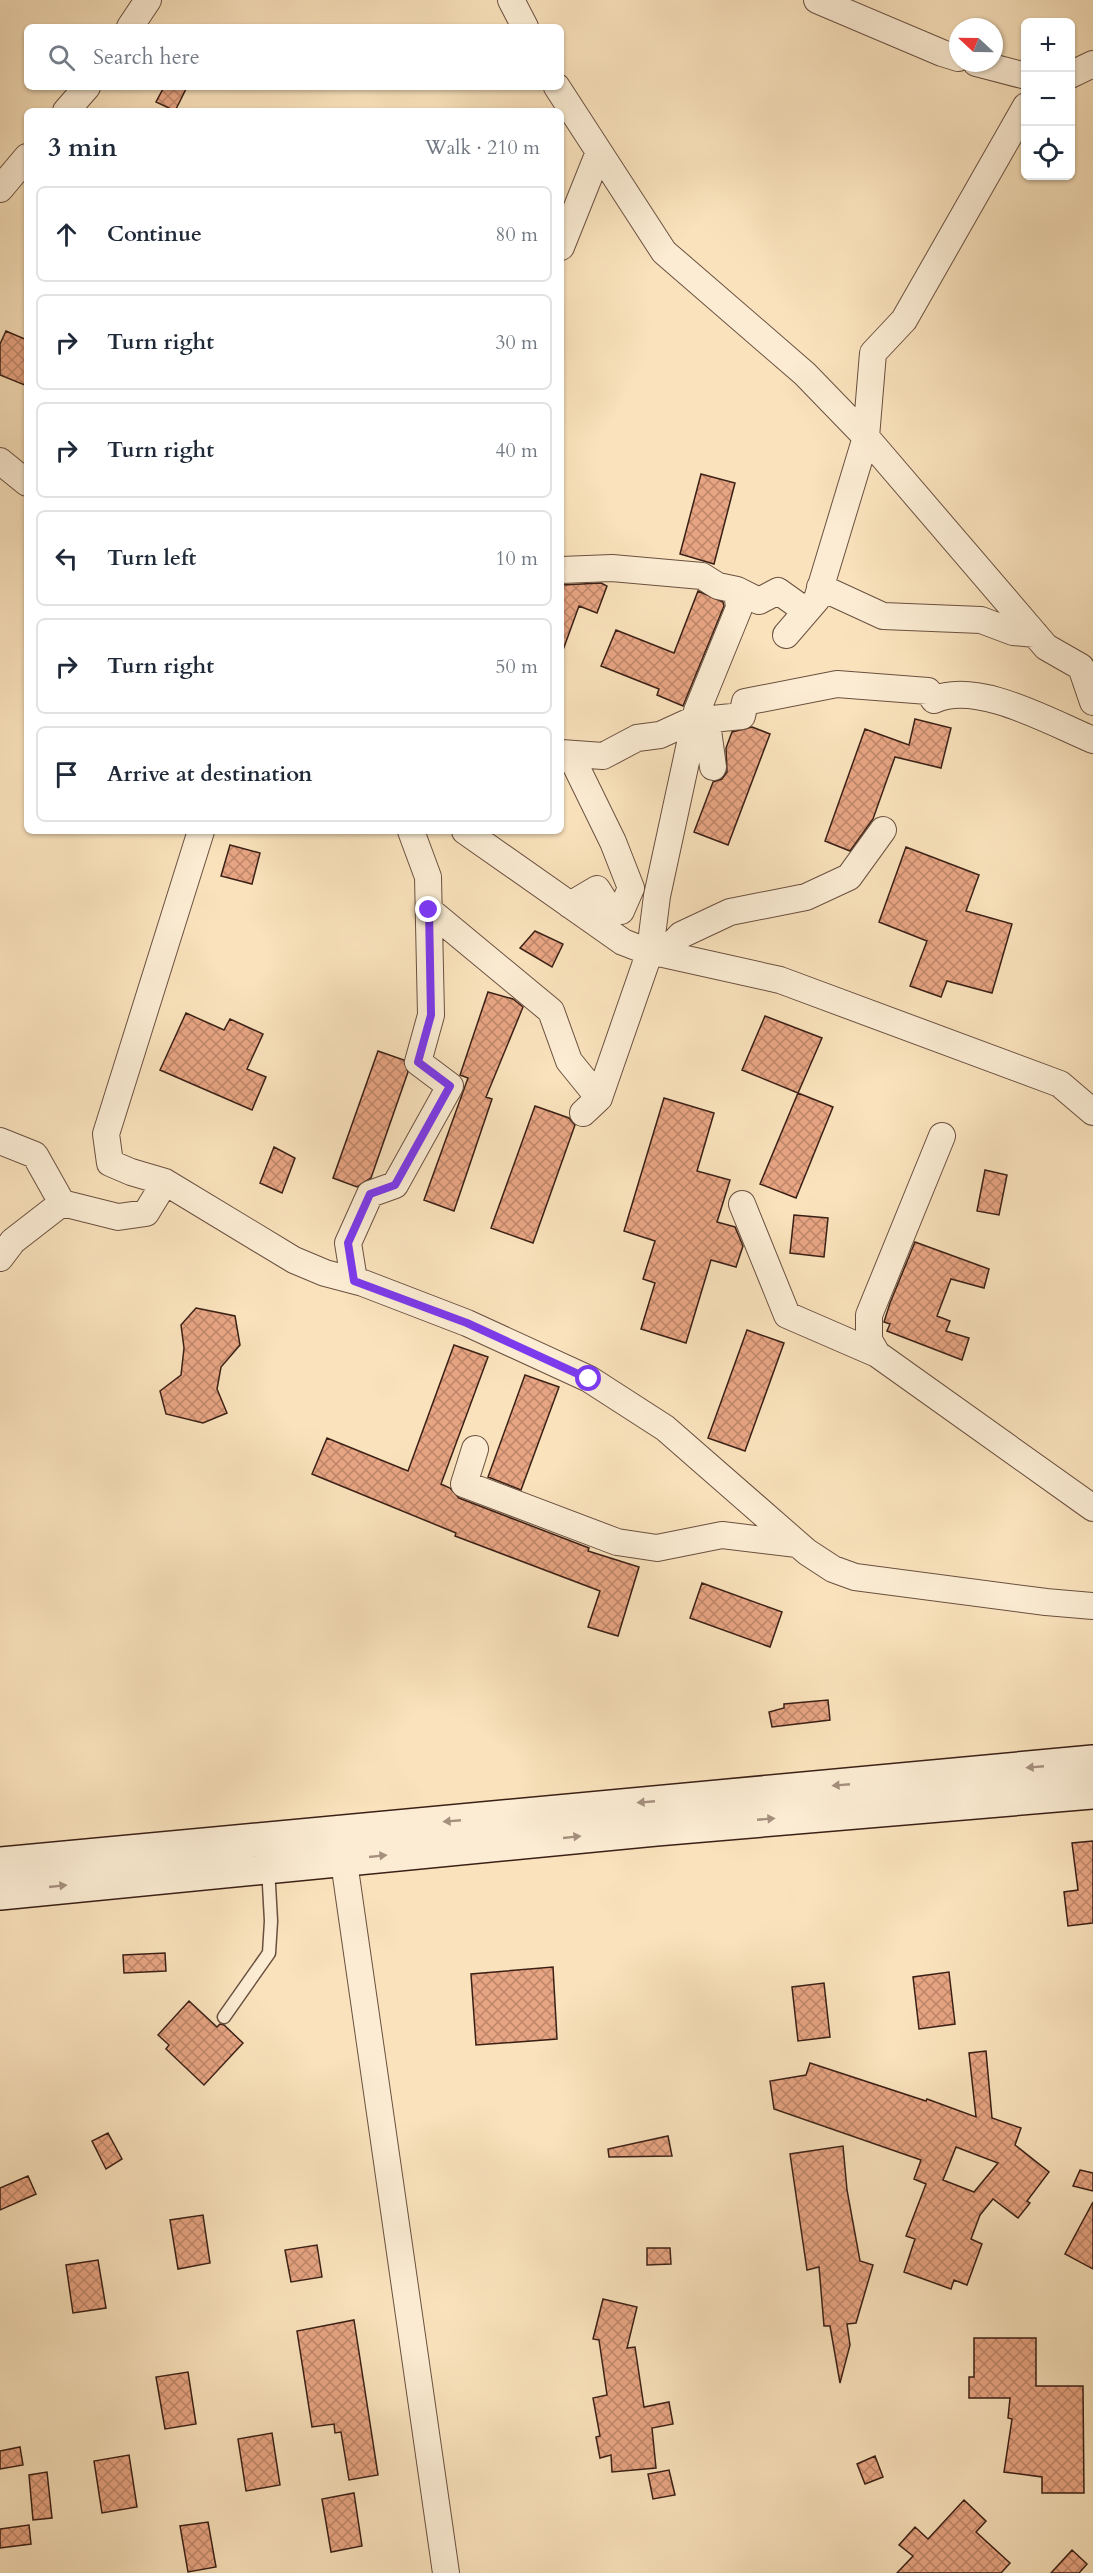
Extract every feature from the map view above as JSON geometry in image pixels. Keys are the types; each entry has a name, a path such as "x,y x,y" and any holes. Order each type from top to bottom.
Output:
{"main road":[{"path":"0,1893 267,1866 341,1845 1093,1762"},
{"path":"0,1864 645,1830 1093,1792"}],"street":[{"path":"132,24 148,0"},
{"path":"511,0 523,24"},
{"path":"817,0 949,55"},
{"path":"1075,73 1093,64"},
{"path":"1003,70 1021,75"},
{"path":"69,108 84,90"},
{"path":"560,90 664,252 805,374 866,437 1046,647 1081,667 1093,702"},
{"path":"786,635 817,599 866,437 873,353 903,321 1021,115"},
{"path":"564,240 599,152"},
{"path":"0,189 24,161"},
{"path":"0,461 24,481"},
{"path":"564,570 612,568 702,576 718,586 737,590 759,601 778,591 806,611"},
{"path":"820,587 883,616 981,620 1013,632 1035,634"},
{"path":"429,910 551,1011 569,1061 591,1106 657,952 657,896 701,716 739,608 737,590"},
{"path":"566,754 603,756 637,738 660,735 701,716 742,716 746,702 837,684 928,692 934,700 949,694 1015,704 1093,740"},
{"path":"701,716 708,730 713,767"},
{"path":"566,754 609,832 631,888 621,911 609,908 597,889 570,905"},
{"path":"657,952 681,935 730,912 806,897 849,877 883,830"},
{"path":"200,834 106,1134 110,1162 131,1173 165,1182 294,1260 325,1274 354,1281 467,1323 589,1379 665,1428 797,1544 833,1569 855,1577 1093,1606"},
{"path":"354,1281 348,1243 370,1194 395,1185 450,1086 418,1062 431,1015 429,910 428,877 412,834"},
{"path":"469,834 622,942 780,980 1060,1083 1093,1112"},
{"path":"877,1354 869,1340 869,1315 942,1136"},
{"path":"0,1141 35,1155 62,1203 118,1217 146,1212 165,1182"},
{"path":"0,1258 13,1241 62,1203"},
{"path":"742,1204 788,1315 877,1354 1093,1508"},
{"path":"475,1449 464,1484 617,1542 657,1548 722,1535 797,1544"},
{"path":"341,1845 446,2573"}],"lane":[{"path":"224,2017 269,1953 271,1921 267,1866"}],"building":[{"path":"162,90 186,90 176,108 169,108 156,102"},
{"path":"6,331 24,339 24,385 0,375 0,344"},
{"path":"701,474 735,483 714,564 680,554"},
{"path":"601,583 607,586 597,613 579,606 564,647 564,585"},
{"path":"698,591 723,602 724,606 683,706 657,695 659,689 601,666 616,630 674,653"},
{"path":"915,719 951,728 941,768 895,757 873,819 850,851 825,841 865,729 909,745"},
{"path":"752,727 770,734 728,845 694,832 713,782 722,779 727,772 726,748 732,732"},
{"path":"230,845 260,853 252,884 221,876"},
{"path":"906,847 979,875 966,911 1012,924 992,993 947,981 941,997 910,986 927,941 879,922"},
{"path":"535,931 563,944 552,967 520,948"},
{"path":"488,992 513,999 523,1007 486,1097 492,1099 454,1211 424,1200 468,1078 460,1075"},
{"path":"186,1013 224,1030 230,1019 263,1034 247,1069 266,1077 252,1110 160,1070"},
{"path":"765,1016 822,1038 798,1093 742,1070"},
{"path":"378,1051 404,1060 408,1072 371,1178 357,1187 333,1178"},
{"path":"798,1093 833,1107 796,1198 760,1184"},
{"path":"664,1098 714,1113 697,1171 730,1180 717,1222 735,1227 743,1246 736,1267 711,1260 686,1343 641,1329 655,1283 643,1279 655,1241 624,1231"},
{"path":"535,1106 569,1118 575,1125 533,1243 491,1228"},
{"path":"274,1147 295,1158 282,1193 260,1183"},
{"path":"985,1170 1007,1175 999,1215 977,1211"},
{"path":"794,1215 828,1218 824,1257 790,1253"},
{"path":"915,1242 989,1269 984,1288 951,1279 937,1316 950,1321 946,1331 969,1338 962,1360 887,1331 890,1324 884,1322"},
{"path":"196,1308 235,1316 240,1345 221,1367 217,1389 227,1413 203,1423 166,1414 160,1391 181,1375 184,1348 181,1325"},
{"path":"747,1330 784,1343 745,1451 708,1438"},
{"path":"454,1345 488,1357 441,1484 450,1488 459,1498 589,1548 588,1551 639,1567 618,1636 588,1627 600,1591 455,1536 456,1533 312,1474 327,1438 408,1471"},
{"path":"525,1375 559,1387 521,1490 488,1477"},
{"path":"702,1583 782,1612 770,1647 690,1618"},
{"path":"828,1700 830,1720 772,1727 769,1712 784,1708 784,1704"},
{"path":"1093,1841 1093,1923 1068,1926 1064,1892 1078,1890 1072,1843"},
{"path":"165,1953 166,1971 124,1973 123,1955"},
{"path":"553,1967 557,2039 476,2045 471,1974"},
{"path":"949,1972 955,2024 919,2029 913,1977"},
{"path":"824,1983 830,2037 798,2041 792,1987"},
{"path":"189,2001 217,2027 220,2024 224,2025 243,2043 204,2085 166,2049 169,2045 158,2035"},
{"path":"986,2051 992,2118 1021,2128 1015,2145 1049,2172 1027,2201 1030,2203 1018,2218 993,2199 980,2215 971,2239 982,2244 967,2285 954,2280 951,2289 904,2272 915,2239 906,2236 926,2184 914,2179 921,2160 774,2109 770,2081 806,2075 810,2063 926,2101 927,2099 976,2117 969,2053","holes":["956,2147 998,2163 974,2192 943,2180"]},
{"path":"108,2133 122,2159 106,2169 92,2141"},
{"path":"668,2136 672,2156 609,2157 608,2149"},
{"path":"843,2146 847,2190 860,2261 873,2265 856,2323 847,2324 850,2345 840,2383 830,2326 824,2326 819,2267 807,2270 790,2154"},
{"path":"1080,2170 1093,2173 1093,2191 1073,2186"},
{"path":"28,2176 36,2194 0,2210 0,2188"},
{"path":"1093,2202 1093,2269 1065,2254"},
{"path":"203,2215 210,2263 178,2269 170,2220"},
{"path":"317,2245 322,2277 291,2282 285,2250"},
{"path":"647,2248 670,2248 671,2264 647,2265"},
{"path":"98,2260 106,2308 73,2313 66,2265"},
{"path":"603,2299 637,2307 627,2348 635,2347 644,2407 669,2402 673,2424 652,2428 656,2468 612,2472 611,2455 600,2458 596,2437 600,2436 593,2398 607,2395 599,2340 593,2339"},
{"path":"354,2320 378,2475 349,2480 341,2432 335,2433 334,2424 312,2427 297,2331"},
{"path":"974,2338 1036,2338 1036,2386 1083,2386 1084,2493 1042,2493 1042,2477 1004,2472 1012,2419 1008,2418 1010,2398 969,2398 969,2377 974,2377"},
{"path":"188,2372 196,2424 165,2429 156,2377"},
{"path":"272,2433 280,2485 246,2491 238,2439"},
{"path":"20,2447 23,2465 0,2469 0,2451"},
{"path":"129,2455 137,2507 102,2513 94,2461"},
{"path":"875,2456 883,2477 865,2484 857,2464"},
{"path":"669,2470 675,2495 653,2499 648,2474"},
{"path":"47,2472 52,2518 33,2520 29,2475"},
{"path":"354,2493 362,2546 331,2552 322,2499"},
{"path":"964,2500 986,2521 976,2532 1010,2563 1001,2573 897,2573 913,2556 899,2545 915,2527 928,2539"},
{"path":"208,2522 216,2567 188,2572 180,2526"},
{"path":"29,2525 31,2544 0,2548 0,2529"},
{"path":"1072,2550 1087,2564 1079,2573 1051,2573"}],"route":[{"path":"429,910 431,1015 418,1062 450,1086 395,1185 370,1194 348,1243 354,1281 363,1282 467,1323 589,1379"}]}
